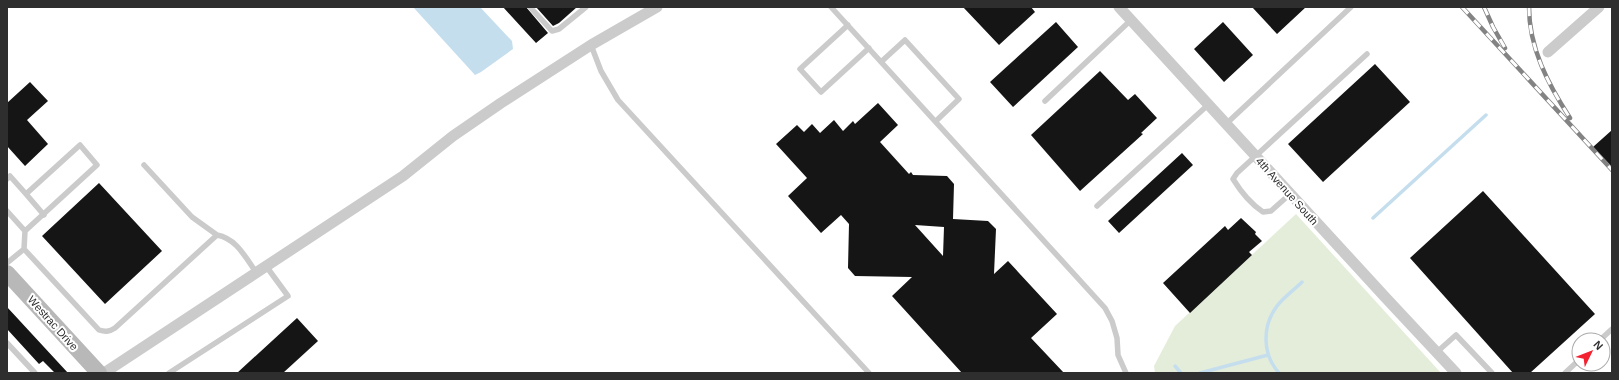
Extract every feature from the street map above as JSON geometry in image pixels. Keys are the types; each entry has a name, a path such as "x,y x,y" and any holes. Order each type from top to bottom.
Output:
{"street":[{"name":"4th Avenue South","path":"1119,7 1456,373"},
{"path":"1548,52 1599,7"},
{"path":"104,373 403,176 453,136 501,103 651,8"},
{"name":"Westrac Drive","path":"7,273 99,373"}],"lane":[{"path":"530,7 552,31 560,29 586,7"},
{"path":"831,7 1105,308 1112,320 1117,338 1118,355 1125,371 1131,373"},
{"path":"1226,124 1351,7"},
{"path":"1045,101 1132,20"},
{"path":"848,25 800,69 821,92 869,48"},
{"path":"882,62 904,40 960,99 936,121"},
{"path":"591,45 601,71 618,100 868,373"},
{"path":"1290,194 1271,211 1263,212 1256,207 1238,187 1233,179 1237,173 1367,54"},
{"path":"1097,206 1208,104"},
{"path":"25,231 97,165 80,145 26,194"},
{"path":"144,165 192,217 217,235 225,237 233,242 256,272"},
{"path":"7,179 10,176 44,215"},
{"path":"7,211 25,231 24,249 100,330 104,332 110,331 114,328 217,235"},
{"path":"7,263 24,249"},
{"path":"169,373 288,296 266,266"},
{"path":"1437,352 1456,335 1492,373"},
{"path":"7,343 35,373"}],"green space":[{"path":"1296,214 1441,373 1155,373 1154,366 1175,326"}],"water":[{"path":"413,7 480,7 512,41 513,49 475,75"}],"building":[{"path":"503,7 526,7 548,33 536,43"},
{"path":"536,7 577,7 559,23 553,26"},
{"path":"963,7 1031,7 1035,12 999,45"},
{"path":"1252,7 1306,7 1277,34"},
{"path":"1056,22 1078,47 1013,107 990,82"},
{"path":"1223,22 1253,55 1224,82 1194,49"},
{"path":"1375,64 1410,102 1323,182 1288,144"},
{"path":"1100,71 1128,100 1135,94 1157,118 1141,133 1143,134 1080,191 1031,135"},
{"path":"30,82 48,101 27,120 48,144 25,166 7,146 7,103"},
{"path":"878,103 898,125 880,142 909,174 911,172 913,175 947,176 954,184 953,219 988,221 996,229 994,274 1008,261 1057,314 1031,338 1064,373 962,373 892,296 912,277 855,276 848,268 849,224 841,215 821,233 788,196 807,178 776,144 797,125 804,132 812,124 820,133 834,120 843,131 853,121 855,124","holes":["915,225 944,227 943,256"]},
{"path":"1612,130 1612,167 1593,147"},
{"path":"1182,153 1193,165 1119,233 1108,221"},
{"path":"99,183 162,251 105,304 42,236"},
{"path":"1483,191 1595,314 1575,332 1571,332 1571,336 1530,373 1513,373 1410,258"},
{"path":"1241,218 1256,232 1255,234 1262,241 1249,252 1252,255 1190,313 1163,283 1225,226 1228,230"},
{"path":"7,307 68,373 55,373 43,361 39,364 7,329"},
{"path":"297,318 318,341 283,373 237,373"}],"waterway":[{"path":"1373,218 1486,115"},
{"path":"1279,373 1273,365 1267,349 1266,340 1269,322 1277,306 1302,282"},
{"path":"1200,373 1268,355"},
{"path":"1175,366 1181,373"}],"railway":[{"path":"1462,7 1612,170"},
{"path":"1484,7 1505,48"},
{"path":"1529,7 1532,37 1541,65 1554,92 1570,118"}]}
